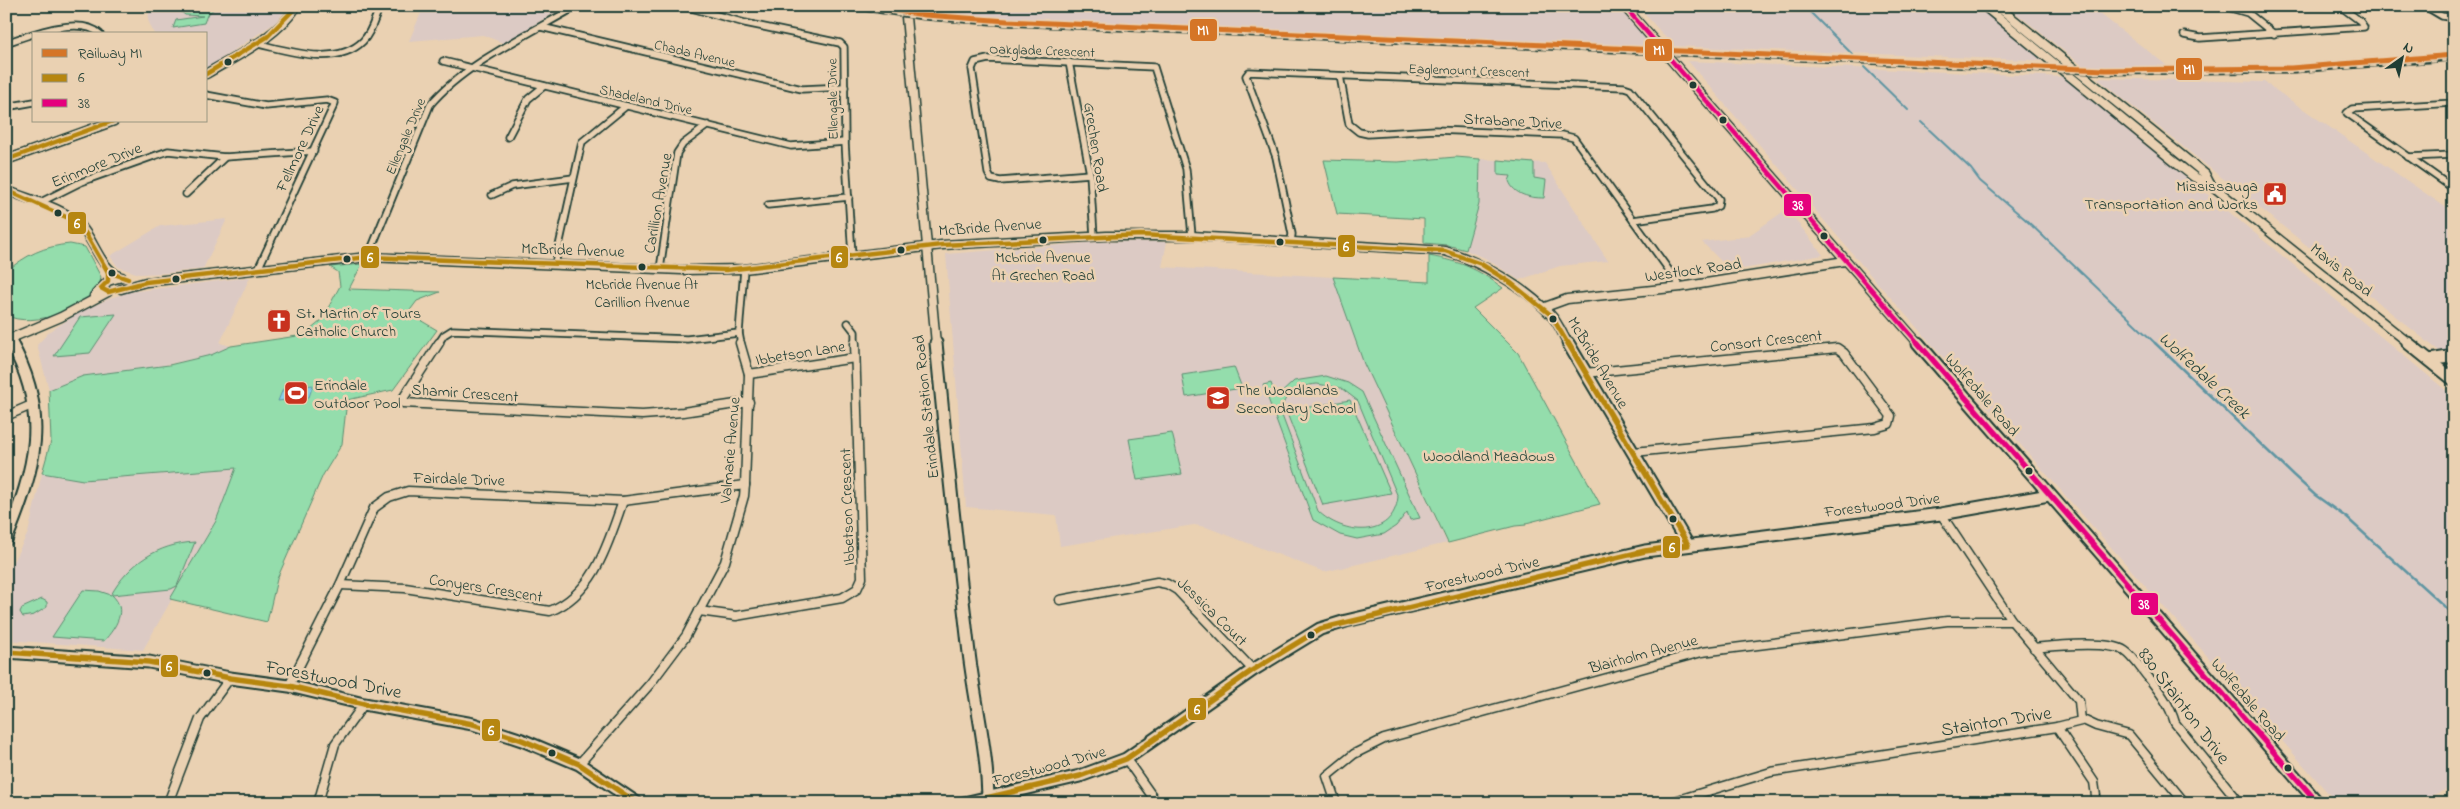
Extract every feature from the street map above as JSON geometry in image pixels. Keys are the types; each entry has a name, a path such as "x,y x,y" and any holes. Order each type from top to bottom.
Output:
{"street":[{"path":"208,73 286,22 296,6"},
{"path":"254,43 321,55 340,53 363,41 380,6"},
{"name":"Ellengale Drive","path":"368,258 430,106 452,80 577,6"},
{"name":"Ellengale Drive","path":"684,6 745,23 840,43 844,47 846,87 845,142 852,256"},
{"name":"Erindale Station Road","path":"905,6 950,495 970,660 988,775 988,801"},
{"name":"Wolfedale Road","path":"1624,6 2318,803"},
{"name":"Mavis Road","path":"1984,6 2194,177 2210,184 2454,380"},
{"name":"Mavis Road","path":"1997,6 2206,174 2210,184"},
{"path":"2224,6 2248,14 2274,34"},
{"path":"2184,36 2200,38 2364,27 2360,21 2340,6"},
{"path":"2425,6 2442,16 2454,18"},
{"path":"41,32 90,26 96,28 99,32"},
{"name":"Chada Avenue","path":"541,27 802,89 846,87"},
{"path":"6,43 32,35"},
{"name":"Oakglade Crescent","path":"1090,174 1000,181 991,179 988,173 973,66 978,60 1142,65 1154,68 1186,169 1192,236"},
{"name":"Shadeland Drive","path":"443,61 791,146 845,142"},
{"name":"Grechen Road","path":"1069,62 1090,174 1094,236"},
{"name":"Eaglemount Crescent","path":"1290,242 1292,234 1276,157 1246,76 1249,72 1261,70 1340,76 1624,87 1630,90 1719,199 1718,206 1712,209 1633,220"},
{"name":"Strabane Drive","path":"1340,76 1343,102 1349,124 1360,132 1368,134 1434,130 1562,135 1574,138 1682,287"},
{"path":"508,137 528,99 544,86"},
{"name":"Fellmore Drive","path":"208,95 253,105 327,100 335,103 258,269"},
{"path":"6,107 32,102"},
{"path":"2454,103 2355,109 2347,112 2350,117 2454,189"},
{"path":"555,264 573,178 584,139 626,106"},
{"path":"6,160 111,122"},
{"name":"Carillion Avenue","path":"660,269 677,153 682,144 708,125"},
{"name":"Erinmore Drive","path":"39,204 81,182 168,151 225,157 314,151"},
{"path":"2407,157 2454,155"},
{"path":"186,194 225,157"},
{"path":"492,195 512,186 573,178"},
{"path":"6,190 70,217 80,224 106,283"},
{"path":"768,205 849,197"},
{"name":"McBride Avenue","path":"106,283 121,289 146,282 368,258 660,269 744,269 927,247 1094,236 1192,236 1424,248 1460,255 1481,264 1545,308 1634,452 1688,545"},
{"name":"Westlock Road","path":"1545,308 1567,299 1682,287 1845,260"},
{"name":"Valmarie Avenue","path":"580,764 650,684 686,636 725,562 744,496 745,485 749,374 742,355 739,333 744,269"},
{"path":"6,540 21,500 33,447 35,419 34,404 29,384 7,337 61,316 92,299 106,283 124,278 127,284 121,289"},
{"name":"McBride Avenue","path":"124,278 146,282"},
{"name":"Ibbetson Crescent","path":"699,611 736,616 842,598 858,589 862,578 856,358 855,332 848,323"},
{"name":"Shamir Crescent","path":"739,333 686,339 452,330 444,335 404,397 403,403 642,415 683,412 749,402"},
{"name":"Consort Crescent","path":"1586,373 1837,348 1844,353 1891,416 1889,424 1875,428 1634,452"},
{"path":"2430,360 2454,356"},
{"name":"Ibbetson Lane","path":"749,374 856,358"},
{"path":"6,416 34,404"},
{"name":"Fairdale Drive","path":"289,686 340,585 374,508 383,499 395,493 408,491 623,501 745,485"},
{"name":"Forestwood Drive","path":"964,803 988,801 1009,791 1092,773 1126,759 1253,670 1320,629 1346,621 1645,551 1941,514 2049,494"},
{"name":"Conyers Crescent","path":"340,585 390,586 550,611 561,608 581,593 608,543 623,501"},
{"name":"Stainton Drive","path":"1674,802 1771,772 2073,725 2082,720 2079,702 2012,621 1941,514"},
{"name":"Jessica Court","path":"1060,600 1157,582 1167,584 1176,590 1253,670"},
{"name":"Blairholm Avenue","path":"1336,803 1328,776 1343,762 1366,747 1384,739 1702,652 1946,621 2012,621"},
{"name":"830 Stainton Drive","path":"2034,648 2069,644 2119,648 2127,652 2161,693 2171,709 2175,723 2240,803"},
{"name":"Forestwood Drive","path":"6,652 149,662 230,678 289,686 364,704 473,724 522,740 580,764 637,803"},
{"path":"168,803 200,719 230,678"},
{"path":"318,803 335,744 364,704"},
{"path":"2082,720 2129,735 2185,803"},
{"path":"2057,727 2094,782 2095,800 2097,803"},
{"path":"1126,759 1157,803"}],"shaded area":[{"path":"150,6 289,6 276,22 208,68 208,32 153,32 148,20"},
{"path":"424,6 566,6 503,43 483,35 409,41"},
{"path":"916,6 1617,6 1653,47 993,17 916,10"},
{"path":"1638,6 1981,6 2050,61 1673,46"},
{"path":"2007,6 2090,6 2170,68 2083,66"},
{"path":"1688,61 2065,77 2454,397 2454,787 2411,803 2337,803 1874,279"},
{"path":"2097,78 2264,82 2454,213 2454,349 2439,351"},
{"path":"1480,159 1545,163 1608,261 1560,266 1519,280 1485,258 1466,250 1479,204"},
{"path":"1787,209 1823,255 1731,271 1702,242 1748,236"},
{"path":"227,219 203,269 139,274 118,267 110,256 160,226"},
{"name":"The Woodlands Secondary School","path":"1100,242 1167,242 1162,267 1333,277 1364,364 1447,543 1324,572 1206,527 1194,525 1060,546 1056,515 966,507 946,254"},
{"path":"250,277 220,343 231,346 211,355 161,366 83,376 49,390 37,345 49,332 77,314 110,298 129,292"},
{"path":"236,468 216,521 143,650 6,640 6,575 28,533 42,473 83,480"}],"green space":[{"path":"180,6 217,6 207,15 204,23 173,28 176,20 203,16 185,15 179,10"},
{"path":"1456,157 1480,159 1479,204 1466,250 1447,245 1424,243 1424,219 1337,214 1324,160 1398,162"},
{"path":"1498,160 1534,163 1534,178 1546,180 1544,198 1523,195 1515,190 1509,181 1511,176 1498,175"},
{"path":"70,244 85,247 101,277 98,288 89,298 62,313 46,317 31,320 17,319 6,315 6,272 36,252"},
{"name":"Woodland Meadows","path":"1429,256 1468,267 1485,275 1503,288 1473,308 1518,353 1600,504 1526,523 1526,525 1448,543 1364,364 1333,277 1429,282"},
{"path":"362,264 349,289 440,292 417,301 408,313 437,330 393,390 347,400 342,444 323,475 277,579 267,622 170,599 216,521 236,468 83,480 42,473 51,441 49,390 83,376 169,365 211,355 231,346 304,335 321,321 340,286 338,272 330,267"},
{"path":"116,314 90,353 54,356 80,317"},
{"path":"1234,367 1242,388 1186,397 1182,375"},
{"path":"1326,376 1348,383 1362,392 1420,518 1410,520 1407,512 1396,526 1384,534 1357,539 1340,535 1313,520 1263,385 1271,383 1276,398 1294,381","holes":["1317,384 1341,388 1358,401 1398,497 1394,511 1387,521 1377,527 1365,529 1340,525 1318,511 1281,413 1285,400 1298,389"]},
{"path":"1350,400 1391,493 1323,505 1286,411"},
{"path":"1172,433 1182,474 1137,480 1129,439"},
{"path":"195,542 177,586 171,589 112,595 119,607 119,618 113,630 104,641 52,637 83,590 99,591 111,595 127,574 146,557 169,547"},
{"path":"42,599 47,602 47,607 34,615 23,617 20,612 22,608"}],"water":[{"name":"Erindale Outdoor Pool","path":"313,385 309,397 278,401 283,389"}],"waterway":[{"name":"Wolfedale Creek","path":"1804,6 1855,57"},
{"name":"Wolfedale Creek","path":"1864,67 1908,110"},
{"name":"Wolfedale Creek","path":"1921,122 1971,169 1980,181 2025,219 2156,344"},
{"name":"Wolfedale Creek","path":"2155,343 2293,475 2315,495 2347,518 2444,606 2451,614 2448,630 2454,650"}],"railway":[{"path":"836,6 923,19 1005,25 2109,74 2295,72 2454,60"}],"rail line":[{"name":"MI","path":"864,6 925,15 1007,21 2105,70 2291,68 2454,55"}],"transit line":[{"name":"6","path":"208,73 267,37 297,6"},
{"name":"38","path":"1624,6 2318,803"},
{"name":"6","path":"6,160 110,122"},
{"name":"6","path":"6,190 75,221 86,234 108,272 128,279"},
{"name":"6","path":"108,272 108,281 101,288 108,292 146,282 368,257 726,270 942,245 1141,235 1445,251 1481,264 1511,283 1551,315 1688,545 1645,551 1320,629 1253,670 1126,759 1080,776 965,803"},
{"name":"6","path":"6,652 149,662 230,678 289,686 364,704 473,724 522,740 579,764 637,803"}],"place":[{"name":"Mississauga Transportation and Works","path":"2275,194"},
{"name":"Mcbride Avenue At Grechen Road","path":"1043,240"},
{"name":"Mcbride Avenue At Carillion Avenue","path":"642,267"},
{"name":"St. Martin of Tours Catholic Church","path":"279,321"},
{"name":"Erindale Outdoor Pool","path":"296,393"},
{"name":"The Woodlands Secondary School","path":"1218,398"}]}
